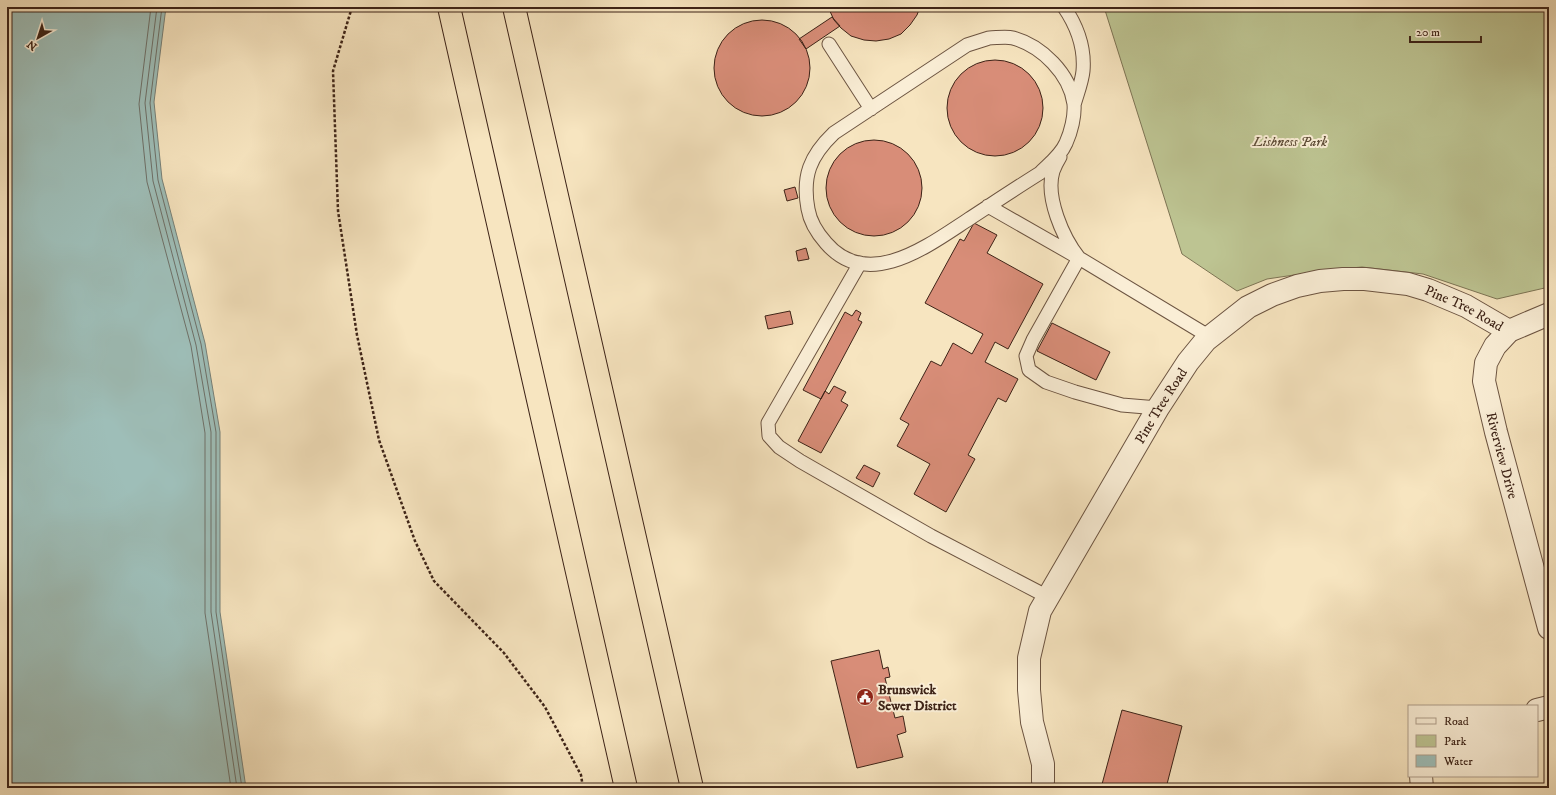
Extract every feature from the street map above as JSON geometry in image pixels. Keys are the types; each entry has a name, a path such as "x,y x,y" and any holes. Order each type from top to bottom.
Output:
{"highway":[{"path":"449,7 626,788"},
{"path":"514,7 692,788"}],"street":[{"name":"Pine Tree Road","path":"1043,781 1043,764 1032,722 1029,690 1029,658 1040,611 1158,408 1188,362 1210,337 1248,307 1272,295 1296,286 1320,281 1343,279 1365,279 1408,284 1428,290 1466,306 1509,331"},
{"name":"Riverview Drive","path":"1549,314 1509,331 1495,346 1486,363 1484,381 1496,432 1549,628"},
{"path":"1538,710 1549,707"},
{"path":"1422,777 1422,788"}],"lane":[{"path":"1064,7 1074,21 1081,44 1083,72 1074,105 1073,122 1066,144 1053,172 1051,195 1058,219 1070,247 1079,258"},
{"path":"1066,144 1053,161 1040,173 928,245 905,257 882,263 860,263 846,260 832,251 820,236 808,212 805,193 807,173 814,155 825,141 834,133 967,45 989,38 1012,38 1035,47 1055,66 1067,82 1074,105"},
{"path":"829,44 871,109"},
{"path":"988,206 1079,258 1210,337"},
{"path":"1079,258 1028,351 1026,356 1029,370 1046,382 1075,392 1122,405 1158,408"},
{"path":"860,263 768,423 769,436 779,447 807,465 931,536 1048,597"}],"path":[{"path":"352,7 333,71 338,211 357,334 379,440 415,541 434,581 504,653 545,707 581,774 584,788"}],"green space":[{"name":"Lishness Park","path":"1104,7 1549,7 1549,287 1497,299 1423,274 1362,267 1328,270 1267,279 1237,291 1182,254"}],"water":[{"path":"7,7 166,7 154,102 162,179 205,343 220,432 220,612 246,788 7,788"}],"building":[{"path":"828,7 920,7 917,15 910,25 901,34 889,39 876,41 864,40 851,36 834,20"},
{"path":"832,17 840,26 806,49 799,39"},
{"path":"762,20 780,24 789,28 796,34 802,41 806,50 810,68 806,86 802,95 796,102 789,108 780,112 762,116 744,112 735,108 728,102 722,95 718,86 714,68 718,50 722,41 728,34 735,28 744,24"},
{"path":"995,60 1013,64 1022,68 1029,74 1035,81 1039,90 1043,108 1039,126 1035,135 1029,142 1022,148 1013,152 995,156 977,152 968,148 961,142 955,135 951,126 947,108 951,90 955,81 961,74 968,68 977,64"},
{"path":"874,140 892,144 901,148 908,154 914,161 918,170 922,188 918,206 914,215 908,222 901,228 892,232 874,236 856,232 847,228 840,222 834,215 830,206 826,188 830,170 834,161 840,154 847,148 856,144"},
{"path":"795,187 798,198 787,201 784,190"},
{"path":"974,223 997,235 987,253 1043,284 1008,349 995,342 985,362 1018,379 1006,402 998,398 968,455 975,459 946,512 914,494 930,464 897,446 909,424 900,419 931,361 941,366 953,343 972,354 983,334 925,303 960,239 964,241"},
{"path":"806,248 809,259 798,261 796,251"},
{"path":"856,310 861,313 858,320 862,322 821,399 803,390 845,312 852,316"},
{"path":"790,311 793,324 768,329 765,316"},
{"path":"1052,323 1110,352 1096,380 1037,351"},
{"path":"834,386 846,392 841,401 848,405 821,453 798,441 825,391 829,394"},
{"path":"864,465 880,473 873,487 856,478"},
{"name":"Brunswick Sewer District","path":"879,650 883,669 888,667 890,677 885,678 895,718 903,716 906,732 897,735 903,757 857,768 831,661"},
{"path":"1122,710 1182,726 1166,788 1101,788"}],"place":[{"name":"Brunswick Sewer District","path":"865,697"}]}
